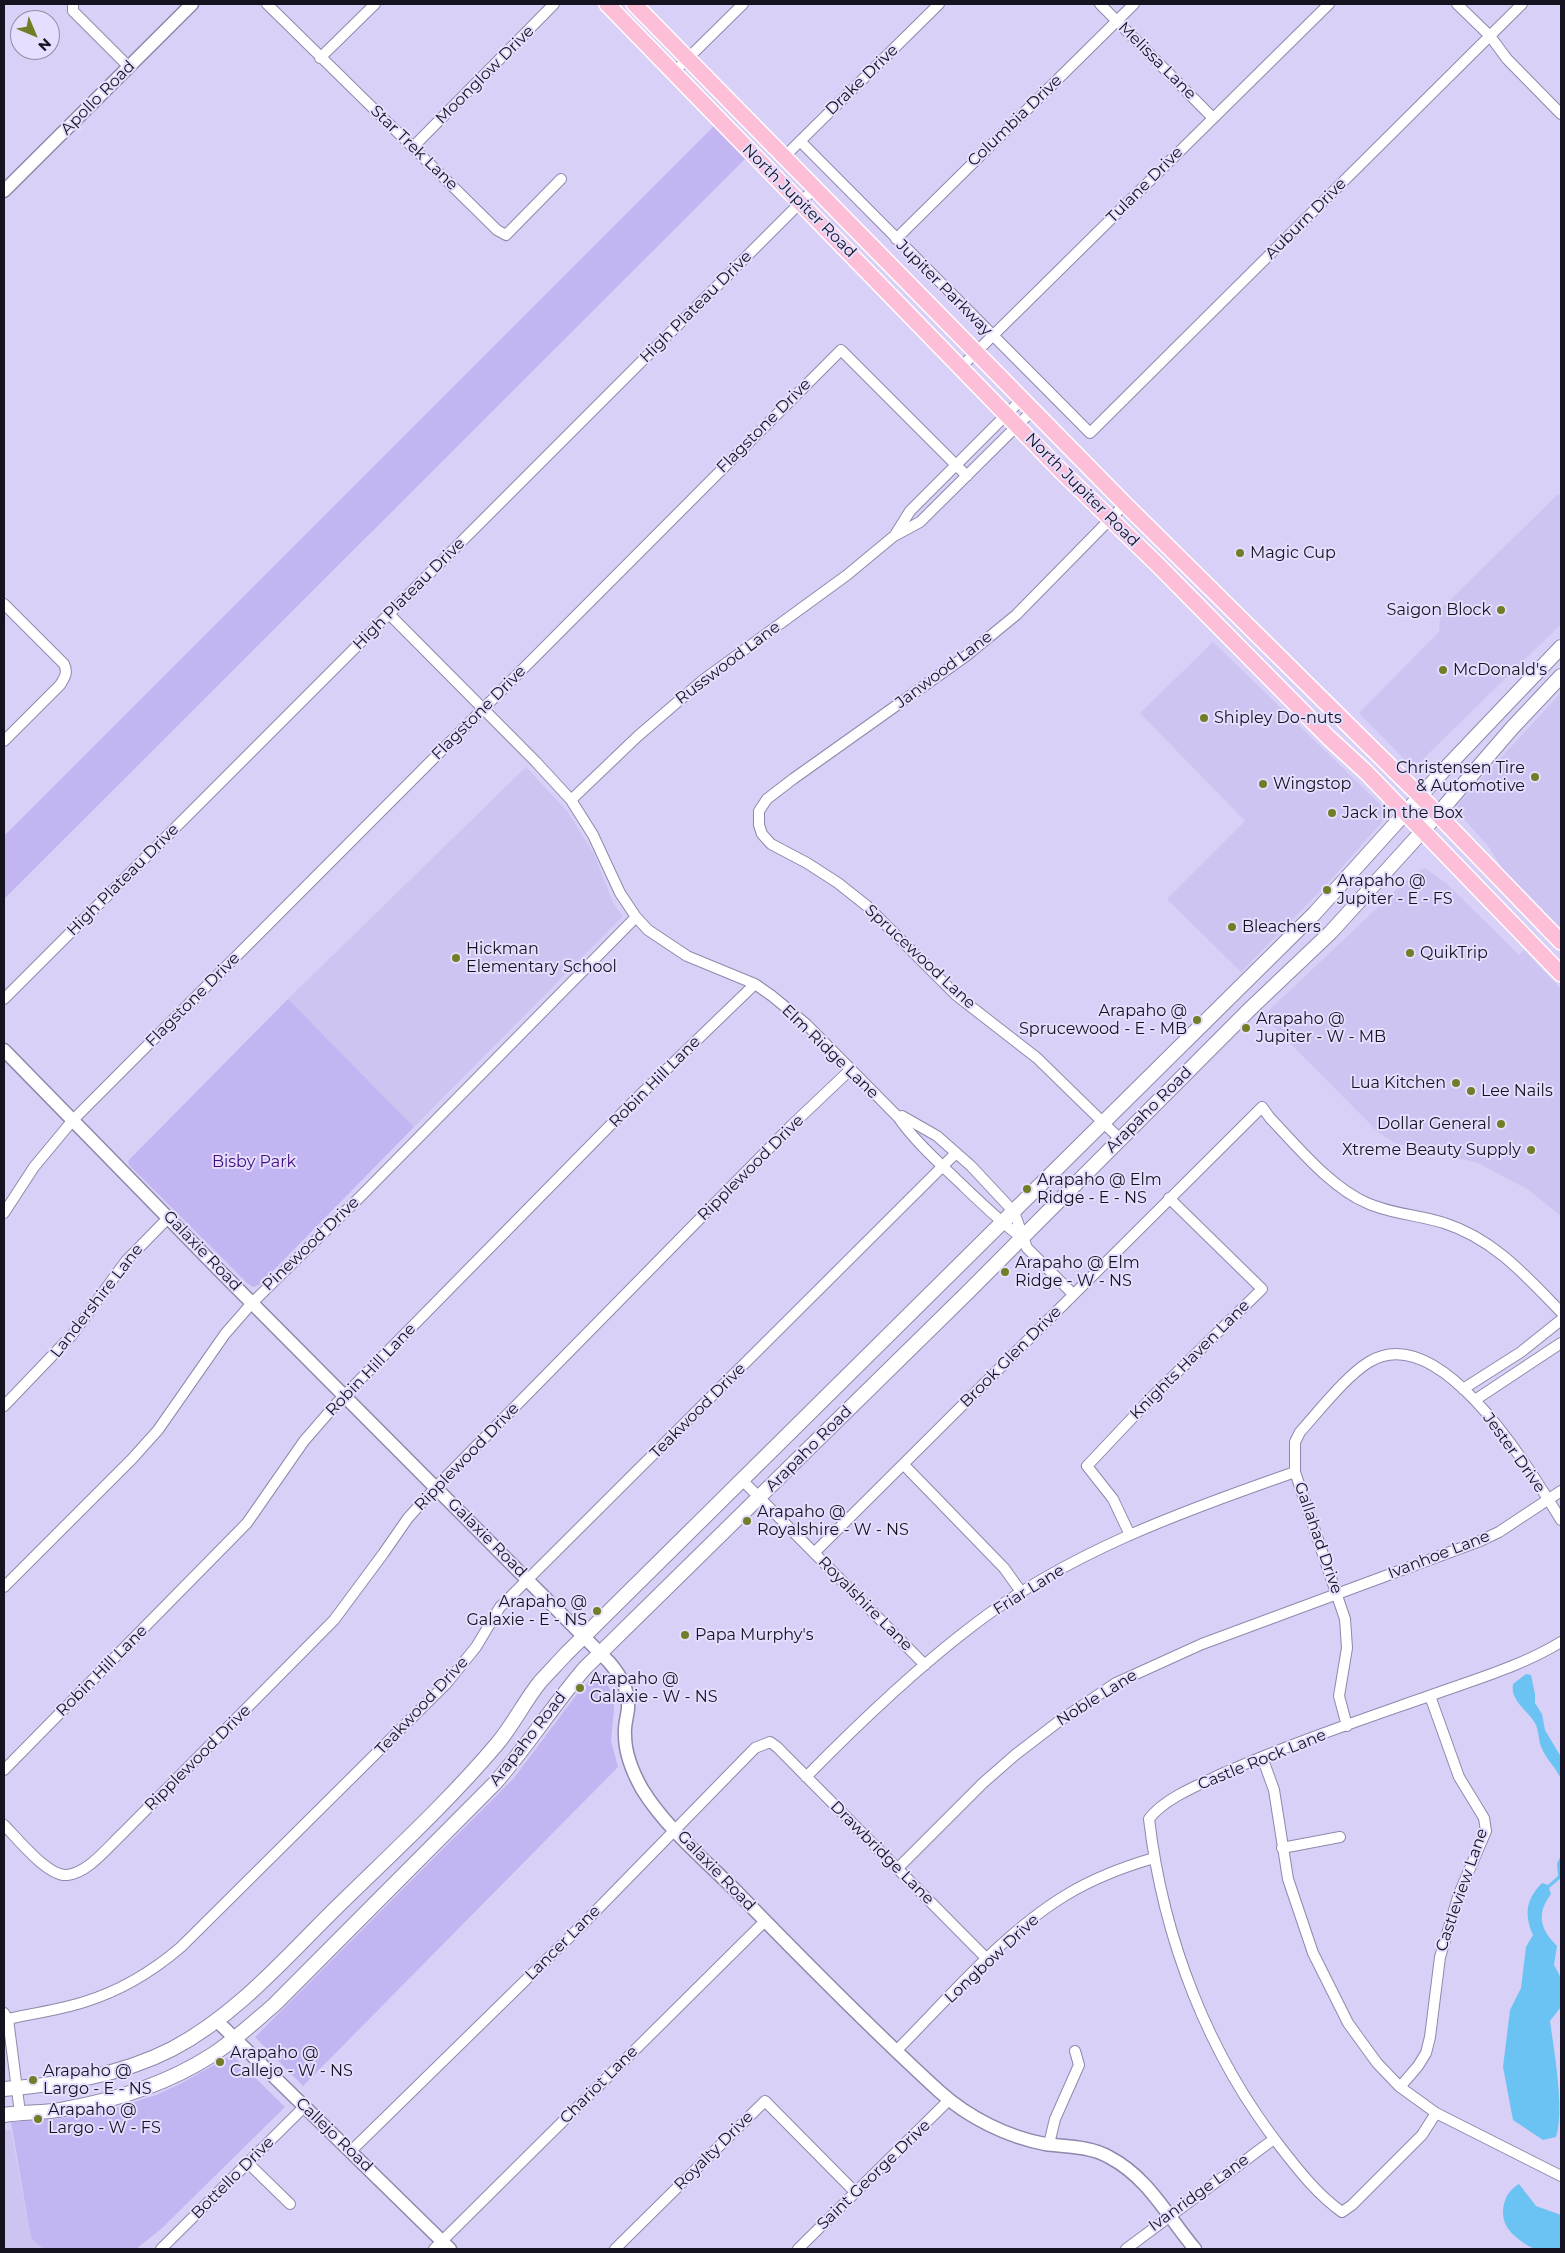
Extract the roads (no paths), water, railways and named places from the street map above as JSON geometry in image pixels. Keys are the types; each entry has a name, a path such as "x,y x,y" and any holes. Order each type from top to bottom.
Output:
{"main road":[{"name":"North Jupiter Road","path":"606,4 961,367 1001,419 1018,426 1290,700 1405,812 1422,832 1561,974"},
{"name":"North Jupiter Road","path":"634,4 1126,504 1420,796 1561,942"},
{"path":"734,135 754,141 775,156 785,156"},
{"path":"1198,606 1213,603 1229,606 1224,634"},
{"name":"Arapaho Road","path":"10,2088 74,2082 128,2068 170,2050 217,2021 254,1989 481,1762 516,1720 540,1683 584,1636 1314,914 1405,812 1498,712 1561,648"},
{"name":"Arapaho Road","path":"4,2115 20,2112 62,2110 116,2098 148,2087 211,2056 235,2039 274,2005 496,1782 536,1734 560,1698 601,1653 1335,927 1422,832 1513,727 1561,676"},
{"path":"1290,700 1307,685"},
{"path":"1523,935 1538,919"},
{"path":"1235,993 1251,1008"}],"street":[{"path":"73,4 74,11 80,18 129,67"},
{"name":"Apollo Road","path":"4,192 192,4"},
{"name":"Star Trek Lane","path":"267,4 320,58 414,146 497,230 506,235 562,179"},
{"path":"320,58 375,4"},
{"name":"Moonglow Drive","path":"414,146 554,4"},
{"path":"674,72 744,4"},
{"name":"Drake Drive","path":"785,156 940,4"},
{"name":"Melissa Lane","path":"1100,4 1213,118"},
{"name":"Columbia Drive","path":"896,238 1134,4"},
{"name":"Tulane Drive","path":"961,367 1329,4"},
{"path":"1457,4 1490,36 1506,59 1561,114"},
{"name":"Auburn Drive","path":"1090,433 1522,4"},
{"name":"Jupiter Parkway","path":"800,141 1090,433"},
{"name":"High Plateau Drive","path":"4,1000 815,188"},
{"name":"Flagstone Drive","path":"4,1213 34,1167 73,1120 841,350 967,476"},
{"name":"Russwood Lane","path":"894,536 910,511 1023,398"},
{"name":"Russwood Lane","path":"571,800 644,731 703,680 810,602 894,536 920,522 1034,410"},
{"name":"Janwood Lane","path":"759,824 759,811 767,799 973,650 1016,614 1126,504"},
{"path":"4,604 64,664 66,676 60,685 4,741"},
{"name":"Elm Ridge Lane","path":"389,614 548,774 571,800 584,818 620,893 636,917 661,941 687,956 755,984 806,1024 898,1117 907,1130 943,1166 1003,1223 1022,1238"},
{"name":"Sprucewood Lane","path":"759,824 762,834 771,844 807,863 838,883 867,906 956,995 1037,1058 1120,1139"},
{"name":"Pinewood Drive","path":"4,1587 132,1459 158,1430 225,1334 252,1302 368,1189 636,917"},
{"name":"Robin Hill Lane","path":"4,1770 247,1523 304,1442 345,1395 640,1095 755,984"},
{"name":"Galaxie Road","path":"4,1050 617,1671 626,1689 628,1710 624,1732 625,1743 632,1768 653,1804 764,1921 896,2051 950,2100 1004,2133 1049,2144 1088,2149 1106,2155 1124,2165 1137,2175 1195,2249"},
{"name":"Ripplewood Drive","path":"4,1825 54,1872 66,1875 77,1872 90,1863 123,1834 334,1620 384,1554 408,1518 436,1487 792,1125 850,1070"},
{"name":"Brook Glen Drive","path":"814,1553 1262,1107 1270,1118 1332,1180 1350,1193 1366,1203 1383,1209 1446,1224 1491,1245 1522,1272 1561,1312"},
{"name":"Elm Ridge Lane","path":"898,1117 902,1116 937,1136 956,1153 1014,1212 1022,1238 1028,1248 1073,1294"},
{"name":"Teakwood Drive","path":"6,2016 84,2002 140,1977 182,1948 446,1684 476,1647 500,1607 956,1153"},
{"name":"Knights Haven Lane","path":"1130,1535 1113,1499 1087,1466 1153,1396 1262,1289 1169,1198"},
{"name":"Landershire Lane","path":"4,1406 72,1336 126,1261 169,1216"},
{"path":"1463,1389 1521,1352 1561,1320"},
{"path":"1475,1400 1561,1343"},
{"name":"Gallahad Drive","path":"1347,1726 1339,1696 1348,1633 1337,1593 1295,1472 1295,1442 1300,1432 1355,1373 1370,1361 1405,1354 1423,1359 1463,1389"},
{"name":"Jester Drive","path":"1463,1389 1475,1400 1512,1446 1561,1520"},
{"path":"904,1465 1004,1568 1022,1593"},
{"name":"Friar Lane","path":"806,1778 877,1706 972,1626 1022,1593 1085,1556 1130,1535 1295,1472"},
{"name":"Royalshire Lane","path":"742,1480 925,1665"},
{"name":"Ivanhoe Lane","path":"1337,1593 1480,1541 1499,1532 1561,1491"},
{"name":"Noble Lane","path":"898,1868 982,1783 1058,1722 1116,1683 1202,1644 1337,1593"},
{"name":"Castle Rock Lane","path":"1436,2114 1422,2135 1352,2205 1342,2212 1304,2177 1274,2139 1234,2080 1195,2000 1174,1940 1154,1858 1149,1819 1169,1801 1203,1783 1262,1757 1513,1666 1561,1642"},
{"name":"Castleview Lane","path":"1400,2087 1418,2066 1426,2053 1430,2037 1440,1957 1459,1894 1486,1831 1484,1818 1459,1777 1430,1696"},
{"name":"Lancer Lane","path":"350,2152 676,1830 755,1748 770,1742 777,1747"},
{"name":"Drawbridge Lane","path":"777,1747 988,1959"},
{"path":"1262,1757 1274,1790 1288,1879 1313,1953 1348,2023 1377,2063 1400,2087 1436,2114 1561,2176"},
{"path":"1282,1848 1340,1837"},
{"name":"Longbow Drive","path":"896,2051 1022,1927 1066,1895 1123,1867 1154,1858"},
{"name":"Chariot Lane","path":"442,2247 764,1921"},
{"path":"6,2016 10,2088 20,2112"},
{"name":"Callejo Road","path":"217,2021 350,2152 442,2247"},
{"path":"1049,2144 1055,2119 1079,2065 1075,2051"},
{"name":"Saint George Drive","path":"798,2249 950,2100"},
{"name":"Royalty Drive","path":"615,2249 765,2101 855,2192"},
{"name":"Bottello Drive","path":"161,2249 304,2107"},
{"name":"Ivanridge Lane","path":"1126,2249 1274,2139"},
{"path":"248,2163 290,2204"}],"water":[{"path":"1526,1674 1531,1675 1535,1703 1542,1714 1545,1730 1561,1757 1561,1779 1542,1749 1535,1723 1514,1695 1513,1684"},
{"path":"1561,1855 1561,1878 1549,1888 1551,1894 1543,1908 1542,1915 1542,1921 1547,1934 1557,1946 1554,1965 1561,1978 1561,2007 1550,2021 1558,2080 1558,2126 1556,2137 1543,2140 1513,2120 1503,2067 1510,2010 1521,1988 1526,1947 1533,1935 1528,1920 1528,1907 1533,1895 1542,1883 1548,1885 1558,1876 1557,1864"},
{"path":"1519,2184 1536,2206 1561,2215 1561,2249 1543,2250 1533,2248 1518,2239 1506,2225 1503,2208 1510,2191"}],"place":[{"name":"Magic Cup","path":"1240,553"},
{"name":"Saigon Block","path":"1501,610"},
{"name":"McDonald's","path":"1443,670"},
{"name":"Shipley Do-nuts","path":"1204,718"},
{"name":"Christensen Tire & Automotive","path":"1535,777"},
{"name":"Wingstop","path":"1263,784"},
{"name":"Jack in the Box","path":"1332,813"},
{"name":"Arapaho @ Jupiter - E - FS","path":"1327,890"},
{"name":"Bleachers","path":"1232,927"},
{"name":"QuikTrip","path":"1410,953"},
{"name":"Hickman Elementary School","path":"456,958"},
{"name":"Arapaho @ Sprucewood - E - MB","path":"1197,1020"},
{"name":"Arapaho @ Jupiter - W - MB","path":"1246,1028"},
{"name":"Lua Kitchen","path":"1456,1083"},
{"name":"Lee Nails","path":"1471,1091"},
{"name":"Dollar General","path":"1501,1124"},
{"name":"Xtreme Beauty Supply","path":"1531,1150"},
{"name":"Arapaho @ Elm Ridge - E - NS","path":"1027,1189"},
{"name":"Arapaho @ Elm Ridge - W - NS","path":"1005,1272"},
{"name":"Arapaho @ Royalshire - W - NS","path":"747,1521"},
{"name":"Arapaho @ Galaxie - E - NS","path":"597,1611"},
{"name":"Papa Murphy's","path":"685,1635"},
{"name":"Arapaho @ Galaxie - W - NS","path":"580,1688"},
{"name":"Arapaho @ Callejo - W - NS","path":"220,2062"},
{"name":"Arapaho @ Largo - E - NS","path":"33,2080"},
{"name":"Arapaho @ Largo - W - FS","path":"38,2119"}],"park label":[{"name":"Bisby Park","path":"254,1162"}]}
